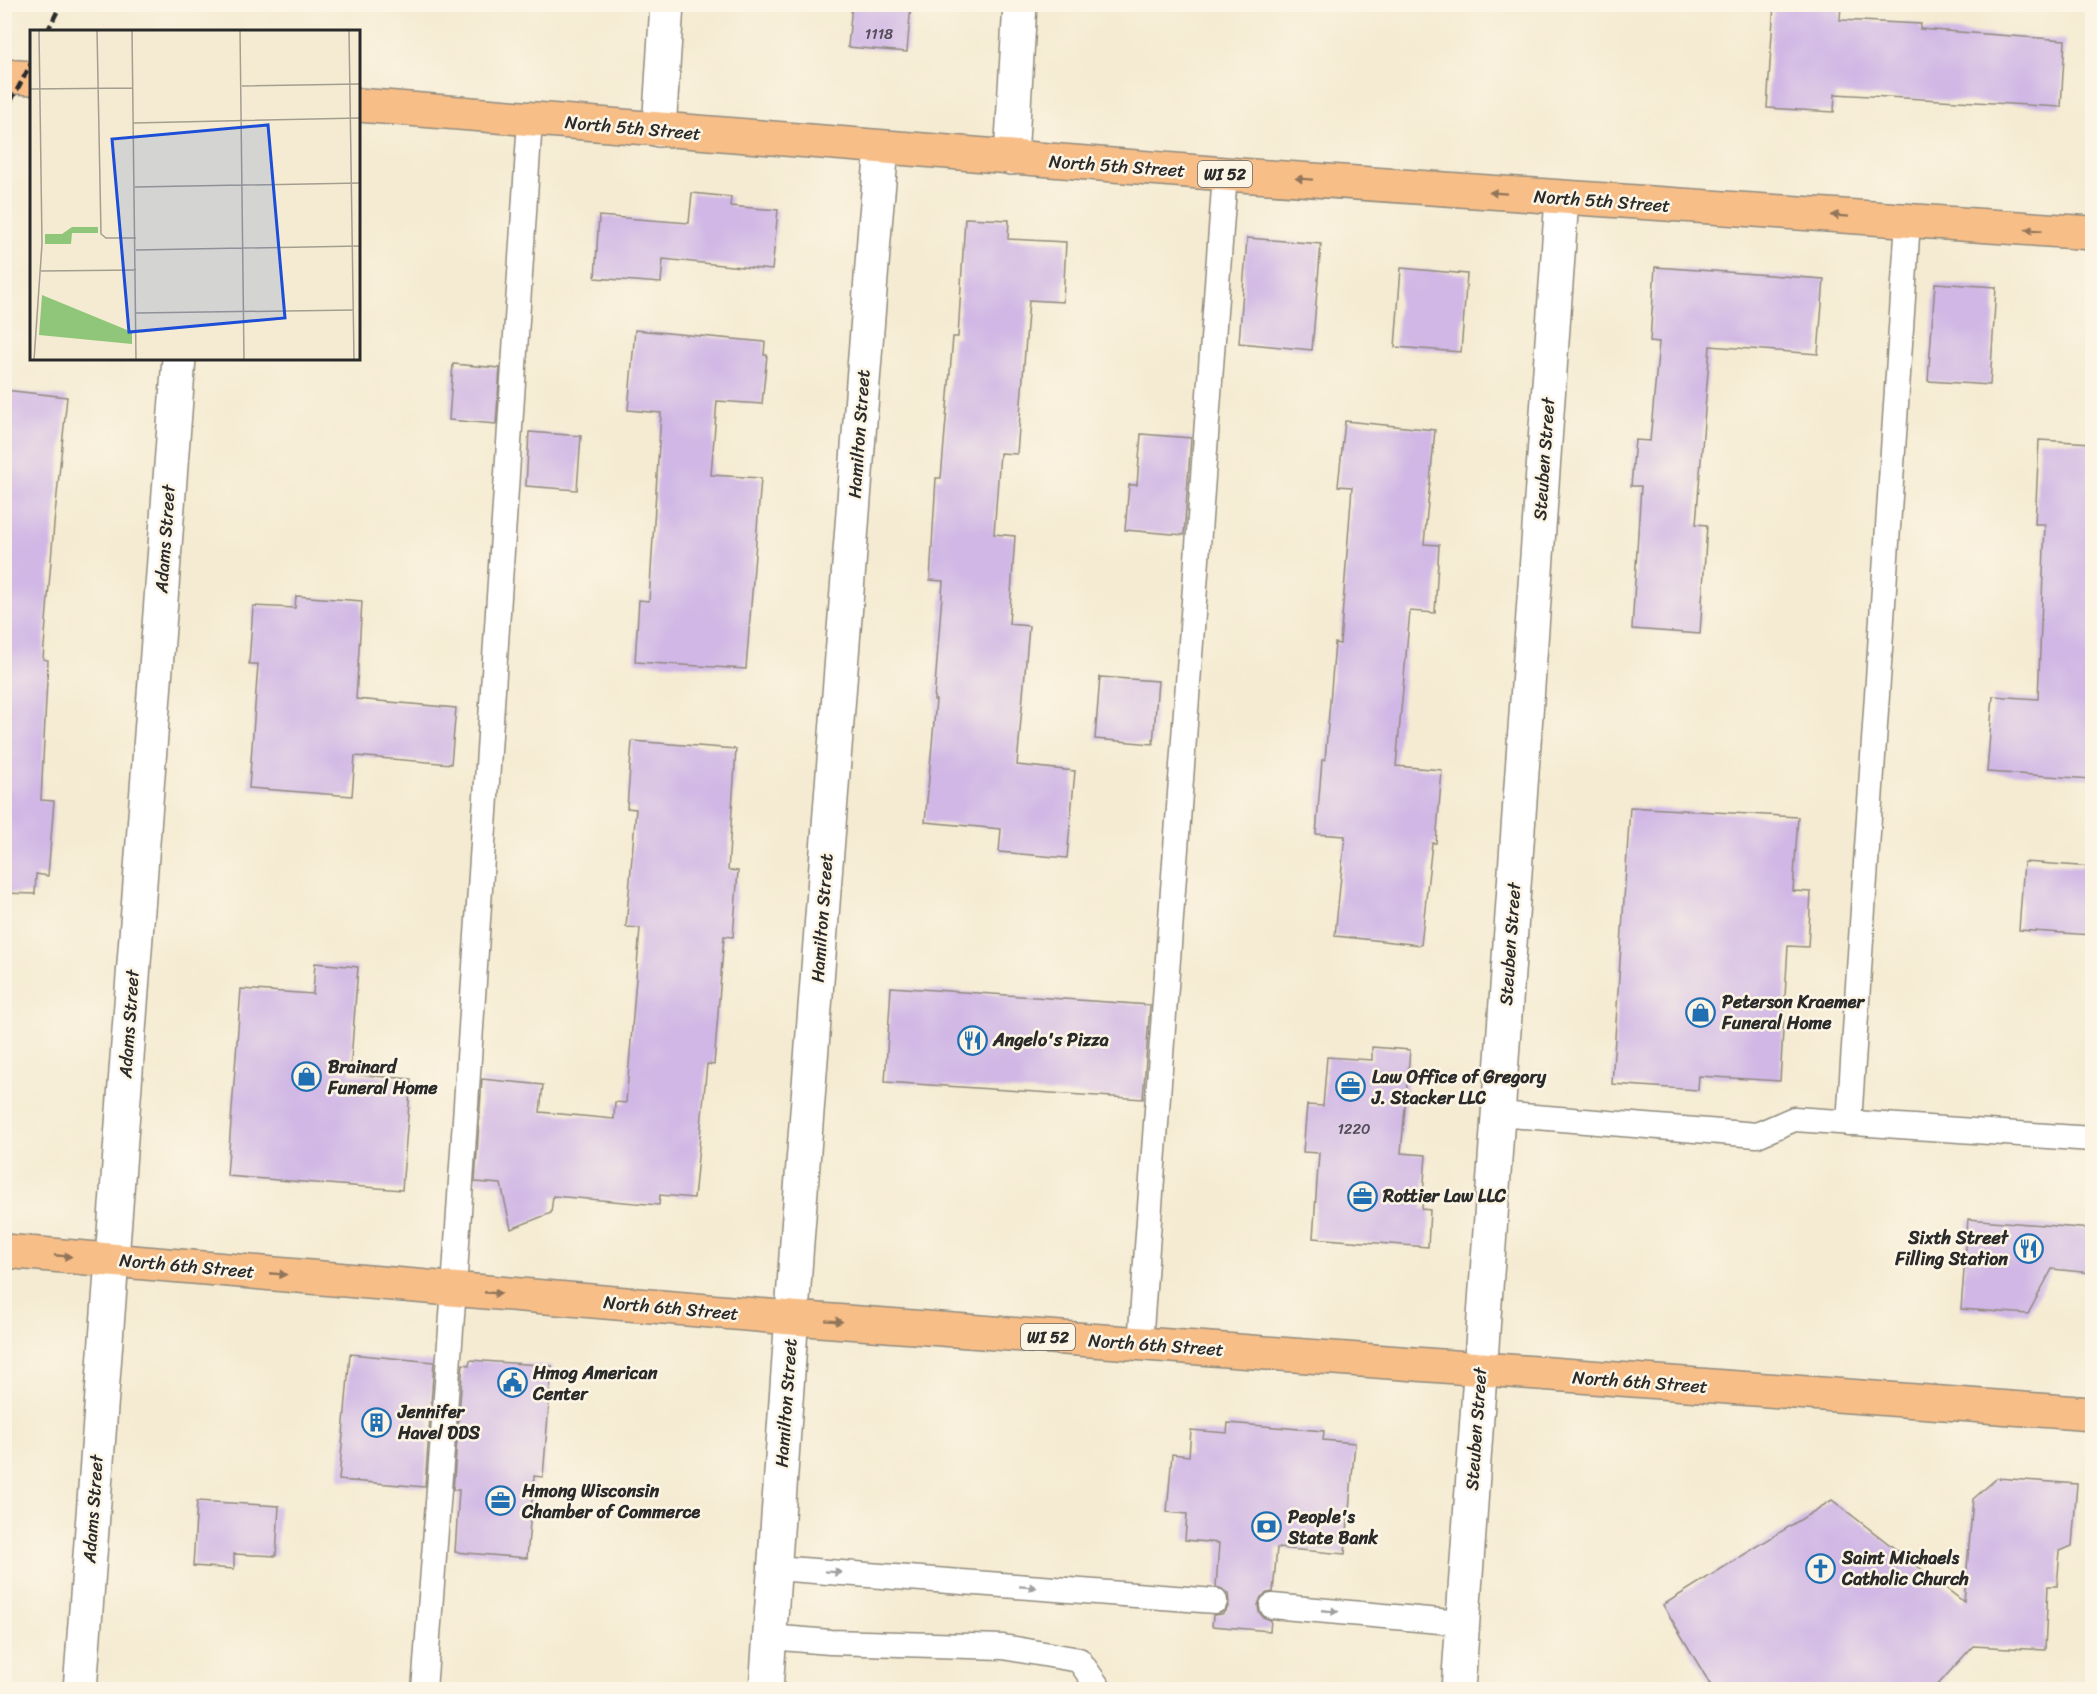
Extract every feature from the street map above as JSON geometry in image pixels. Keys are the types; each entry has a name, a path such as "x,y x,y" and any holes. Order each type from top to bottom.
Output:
{"main road":[{"path":"4,76 30,78"},
{"name":"North 5th Street","path":"360,105 1225,174 2092,233"},
{"name":"North 6th Street","path":"4,1251 792,1318 2092,1414"}],"street":[{"path":"659,130 667,4"},
{"path":"1011,158 1020,4"},
{"name":"Hamilton Street","path":"766,1689 874,226 882,148"},
{"name":"Steuben Street","path":"1458,1689 1562,198"},
{"name":"Adams Street","path":"80,1689 179,360"}],"lane":[{"path":"424,1689 454,1289 530,120"},
{"path":"1140,1344 1225,174"},
{"path":"1849,1123 1908,221"},
{"path":"1498,1114 1757,1135 1794,1119 2092,1139"},
{"path":"775,1568 1215,1601"},
{"path":"1272,1606 1462,1623"},
{"path":"770,1637 830,1642 1022,1649 1079,1660 1100,1689"}],"building":[{"path":"852,4 911,4 907,52 848,47"},
{"path":"1774,4 1841,4 1840,20 1921,24 1920,29 2065,40 2061,107 1835,94 1834,112 1767,108"},
{"path":"692,193 731,197 730,206 778,210 772,270 663,259 661,283 595,278 599,216 689,223"},
{"path":"965,218 1009,220 1008,239 1066,242 1063,302 1029,300 1017,454 1000,453 994,534 1015,536 1009,624 1029,626 1017,765 1075,771 1067,858 999,852 1001,829 925,822 936,700 934,700 943,581 930,580 936,478 941,478 953,337 958,337"},
{"path":"1247,238 1321,244 1312,350 1239,343"},
{"path":"1655,267 1824,279 1818,354 1710,346 1696,524 1707,525 1700,634 1632,629 1641,486 1631,486 1635,440 1650,441 1659,342 1650,341"},
{"path":"1401,268 1467,274 1461,352 1395,347"},
{"path":"1935,283 1996,287 1990,385 1928,381"},
{"path":"635,330 765,342 764,355 767,355 762,404 717,401 711,475 761,478 746,669 635,662 639,600 649,601 661,413 628,410"},
{"path":"453,364 500,368 496,424 449,420"},
{"path":"4,390 67,397 43,659 48,660 41,800 54,801 48,876 36,874 35,894 4,893"},
{"path":"1345,421 1435,430 1424,544 1439,545 1435,613 1410,611 1396,766 1442,770 1436,843 1432,843 1421,945 1335,936 1345,836 1316,834 1335,643 1340,644 1352,487 1338,486"},
{"path":"529,432 581,436 577,490 526,486"},
{"path":"1141,434 1191,438 1184,535 1125,530 1129,485 1137,485"},
{"path":"2039,440 2092,443 2092,779 1987,772 1993,696 2038,699 2045,524 2035,524"},
{"path":"296,596 362,601 356,699 456,708 451,764 355,756 352,796 249,788 258,664 249,664 253,606 295,608"},
{"path":"1100,677 1158,681 1153,744 1095,739"},
{"path":"632,741 736,749 728,870 738,871 733,937 724,936 714,1065 707,1064 694,1198 660,1195 659,1205 553,1196 551,1213 511,1229 501,1184 475,1182 482,1079 543,1085 540,1112 614,1119 615,1102 626,1103 640,928 626,927 636,809 627,808"},
{"name":"Peterson Kraemer Funeral Home","path":"1630,807 1798,817 1793,891 1811,892 1808,947 1788,946 1780,1081 1699,1076 1698,1090 1612,1084"},
{"path":"2024,862 2092,867 2092,935 2019,930"},
{"name":"Brainard Funeral Home","path":"315,963 358,967 350,1074 411,1079 402,1190 227,1176 241,989 313,994"},
{"path":"891,987 1150,1005 1143,1099 885,1082"},
{"path":"1372,1047 1410,1050 1401,1153 1426,1155 1422,1209 1430,1210 1428,1247 1313,1238 1319,1153 1303,1152 1307,1105 1323,1106 1327,1057 1372,1060"},
{"name":"Sixth Street Filling Station","path":"1968,1219 2092,1229 2092,1273 2052,1269 2028,1314 1961,1309"},
{"name":"Jennifer Havel DDS","path":"350,1354 434,1362 425,1487 339,1480"},
{"path":"470,1360 552,1366 543,1477 534,1476 527,1558 455,1552 459,1490 453,1490 463,1364 469,1365"},
{"name":"People's State Bank","path":"1228,1423 1324,1431 1323,1440 1355,1443 1345,1554 1277,1548 1273,1592 1261,1597 1258,1605 1263,1617 1271,1620 1270,1631 1212,1626 1213,1615 1222,1614 1229,1603 1228,1594 1216,1587 1219,1543 1185,1540 1187,1514 1167,1512 1172,1454 1189,1456 1191,1430 1227,1433"},
{"name":"Saint Michaels Catholic Church","path":"1997,1478 2077,1484 2072,1546 2060,1551 2057,1586 2048,1586 2045,1650 1973,1646 1934,1689 1713,1689 1663,1605 1832,1500 1964,1602 1973,1499"},
{"path":"197,1501 279,1506 276,1556 234,1554 234,1569 193,1566"}],"railway":[{"path":"48,30 61,4"},
{"path":"4,114 30,66"}],"place":[{"name":"Peterson Kraemer Funeral Home","path":"1701,1012"},
{"name":"Angelo's Pizza","path":"972,1040"},
{"name":"Brainard Funeral Home","path":"307,1077"},
{"name":"Law Office of Gregory J. Stacker LLC","path":"1351,1087"},
{"name":"Rottier Law LLC","path":"1362,1196"},
{"name":"Sixth Street Filling Station","path":"2029,1248"},
{"name":"Hmog American Center","path":"512,1383"},
{"name":"Jennifer Havel DDS","path":"377,1422"},
{"name":"Hmong Wisconsin Chamber of Commerce","path":"501,1501"},
{"name":"People's State Bank","path":"1267,1527"},
{"name":"Saint Michaels Catholic Church","path":"1821,1568"}]}
